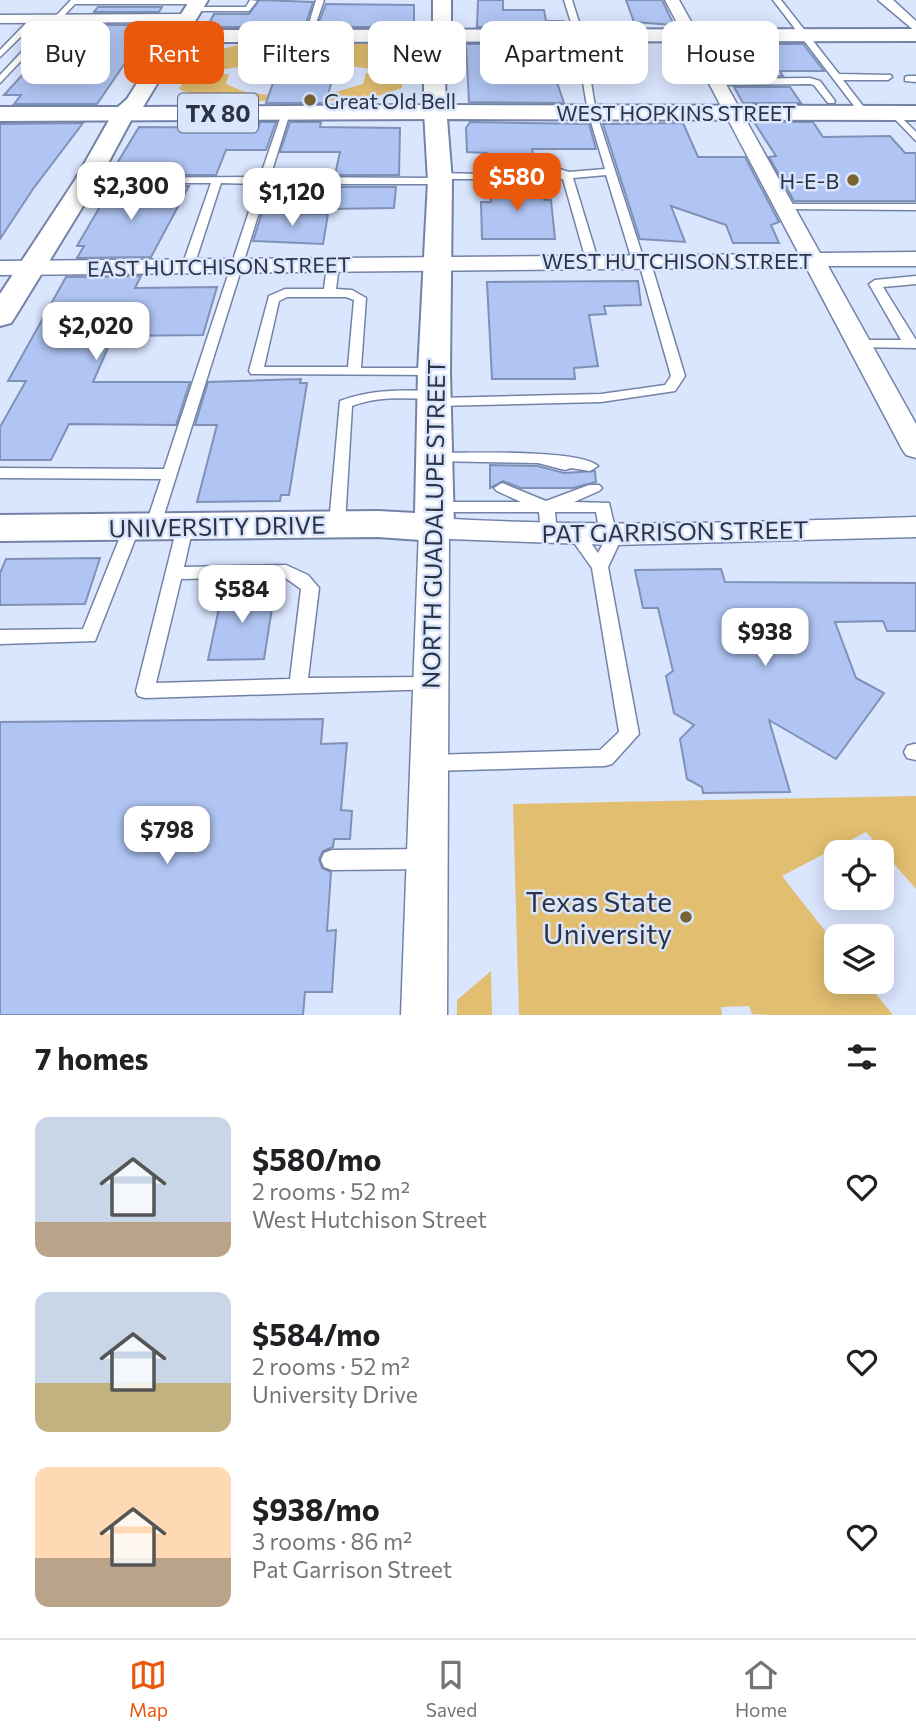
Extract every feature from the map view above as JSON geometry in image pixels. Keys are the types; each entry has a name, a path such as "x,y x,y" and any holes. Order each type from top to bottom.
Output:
{"main road":[{"name":"NORTH GUADALUPE STREET","path":"442,0 442,21"},
{"path":"0,317 87,180 124,113 135,103 191,13 238,22"},
{"path":"779,35 916,35"},
{"name":"NORTH GUADALUPE STREET","path":"435,84 440,179 435,518"},
{"name":"TX 80","path":"0,114 435,112"},
{"name":"WEST HOPKINS STREET","path":"435,112 905,113"},
{"name":"UNIVERSITY DRIVE","path":"0,528 337,524 435,518"}],"street":[{"path":"672,0 683,21"},
{"path":"885,0 916,28"},
{"path":"0,19 191,13"},
{"path":"718,84 916,449"},
{"name":"WEST HUTCHISON STREET","path":"437,263 813,259 914,267"},
{"name":"EAST HUTCHISON STREET","path":"0,268 437,263"},
{"name":"PAT GARRISON STREET","path":"435,518 557,524 612,533 916,527"},
{"name":"NORTH GUADALUPE STREET","path":"424,1015 435,518"}],"lane":[{"path":"313,21 320,0"},
{"path":"568,0 575,21"},
{"path":"777,0 864,113"},
{"path":"0,80 5,69 74,1 191,13 250,9 253,1"},
{"path":"0,55 36,19"},
{"path":"779,83 817,83 888,77"},
{"path":"817,83 831,101"},
{"path":"337,524 345,404 358,398 435,390 601,398 670,388 678,376 592,112 587,84"},
{"path":"0,637 89,636 157,527 170,474 286,113"},
{"path":"905,113 916,138"},
{"path":"87,180 263,182 545,178 611,171"},
{"path":"567,174 592,260"},
{"path":"188,267 217,181"},
{"path":"787,207 916,207"},
{"path":"330,293 333,265"},
{"path":"913,344 875,284 914,267"},
{"path":"354,372 360,298 330,293 285,293 273,299 254,368 264,373 354,372 435,390"},
{"path":"857,344 913,344"},
{"path":"436,458 590,466"},
{"path":"501,465 533,461 565,465"},
{"path":"0,473 170,474"},
{"path":"502,488 557,524"},
{"path":"530,488 557,524 600,567"},
{"path":"557,524 569,488"},
{"path":"557,524 594,488"},
{"path":"157,527 175,573 145,691 430,684"},
{"path":"429,763 606,758 629,734 600,567 612,533"},
{"path":"175,573 286,571 302,579 310,588 298,686"},
{"path":"332,860 427,859"}],"shaded area":[{"path":"354,44 368,44 366,68 354,66"},
{"path":"238,45 238,67 224,69 224,49"},
{"path":"368,73 368,84 402,84 402,88 362,101 293,101 295,97 336,92 363,84"},
{"path":"224,74 229,74 226,84 245,92 285,97 284,101 207,101 179,89 182,84 224,84"},
{"name":"Texas State University","path":"916,796 916,889 894,864 894,840 873,840 866,832 851,840 824,840 824,854 782,876 824,930 824,994 876,994 893,1015 752,1014 749,1006 721,1007 722,1015 519,1015 513,804"},
{"path":"491,971 492,1015 457,1015 457,1000"}],"building":[{"path":"259,0 313,2 307,21 238,21 238,27 224,27 224,21 210,21 214,14 249,14"},
{"path":"478,0 503,0 503,10 544,10 546,21 480,21 480,27 477,27"},
{"path":"626,0 662,0 672,21 662,21 662,24 634,21"},
{"path":"326,4 414,5 414,21 368,21 368,27 354,27 354,21 319,21"},
{"path":"98,7 162,7 159,12 94,12"},
{"path":"110,25 124,25 124,64 97,104 14,104 21,95 4,95 21,76 21,84 110,84"},
{"path":"466,44 480,44 480,84 558,84 564,103 469,102"},
{"path":"779,44 803,44 824,71 780,71 783,76 779,76"},
{"path":"273,84 331,84 326,103 266,103"},
{"path":"734,87 790,87 801,103 743,103"},
{"path":"260,122 276,122 266,150 226,150 216,175 118,175 121,170 113,170 139,127 258,128"},
{"path":"290,122 321,122 320,127 400,128 399,175 335,175 340,152 280,152"},
{"path":"470,122 589,124 596,149 532,149 534,160 522,159 488,167 487,153 467,152 466,128"},
{"name":"H-E-B","path":"754,122 813,122 823,137 890,136 905,153 916,153 916,201 794,201 769,157 776,156"},
{"path":"83,123 33,189 0,239 0,124"},
{"path":"683,123 698,157 745,157 779,222 771,225 779,243 733,243 726,225 671,206 685,242 640,239 603,124"},
{"path":"489,182 539,182 544,200 551,200 555,239 482,239 481,202 491,202"},
{"path":"112,186 189,186 151,257 77,258 84,246 77,246"},
{"path":"332,187 396,187 394,208 327,209"},
{"path":"262,213 328,214 323,244 253,241"},
{"path":"141,276 135,288 217,287 203,335 113,336 93,382 190,382 176,425 69,424 51,460 0,460 0,427 26,381 8,381 66,277"},
{"path":"638,281 641,305 604,306 606,314 589,315 598,366 574,368 575,379 492,379 487,282"},
{"path":"301,379 300,383 307,383 289,495 281,495 280,501 197,502 217,425 195,425 208,382"},
{"path":"490,465 538,466 564,473 595,471 596,482 573,488 521,488 503,481 490,488"},
{"path":"100,558 85,604 0,605 0,573 6,559"},
{"path":"721,569 725,582 916,583 916,631 887,631 883,621 835,622 856,678 884,693 836,759 769,720 790,792 703,793 702,787 687,779 680,739 694,725 674,713 666,676 673,671 658,608 643,608 635,570"},
{"path":"223,589 275,589 264,659 208,660"},
{"path":"323,719 321,744 347,743 341,810 352,811 350,839 334,839 333,847 323,851 319,859 322,868 331,872 327,931 336,930 332,992 305,992 303,1015 0,1015 0,722"}],"place":[{"name":"Great Old Bell","path":"310,100"},
{"name":"H-E-B","path":"853,180"},
{"name":"Texas State University","path":"686,917"}]}
